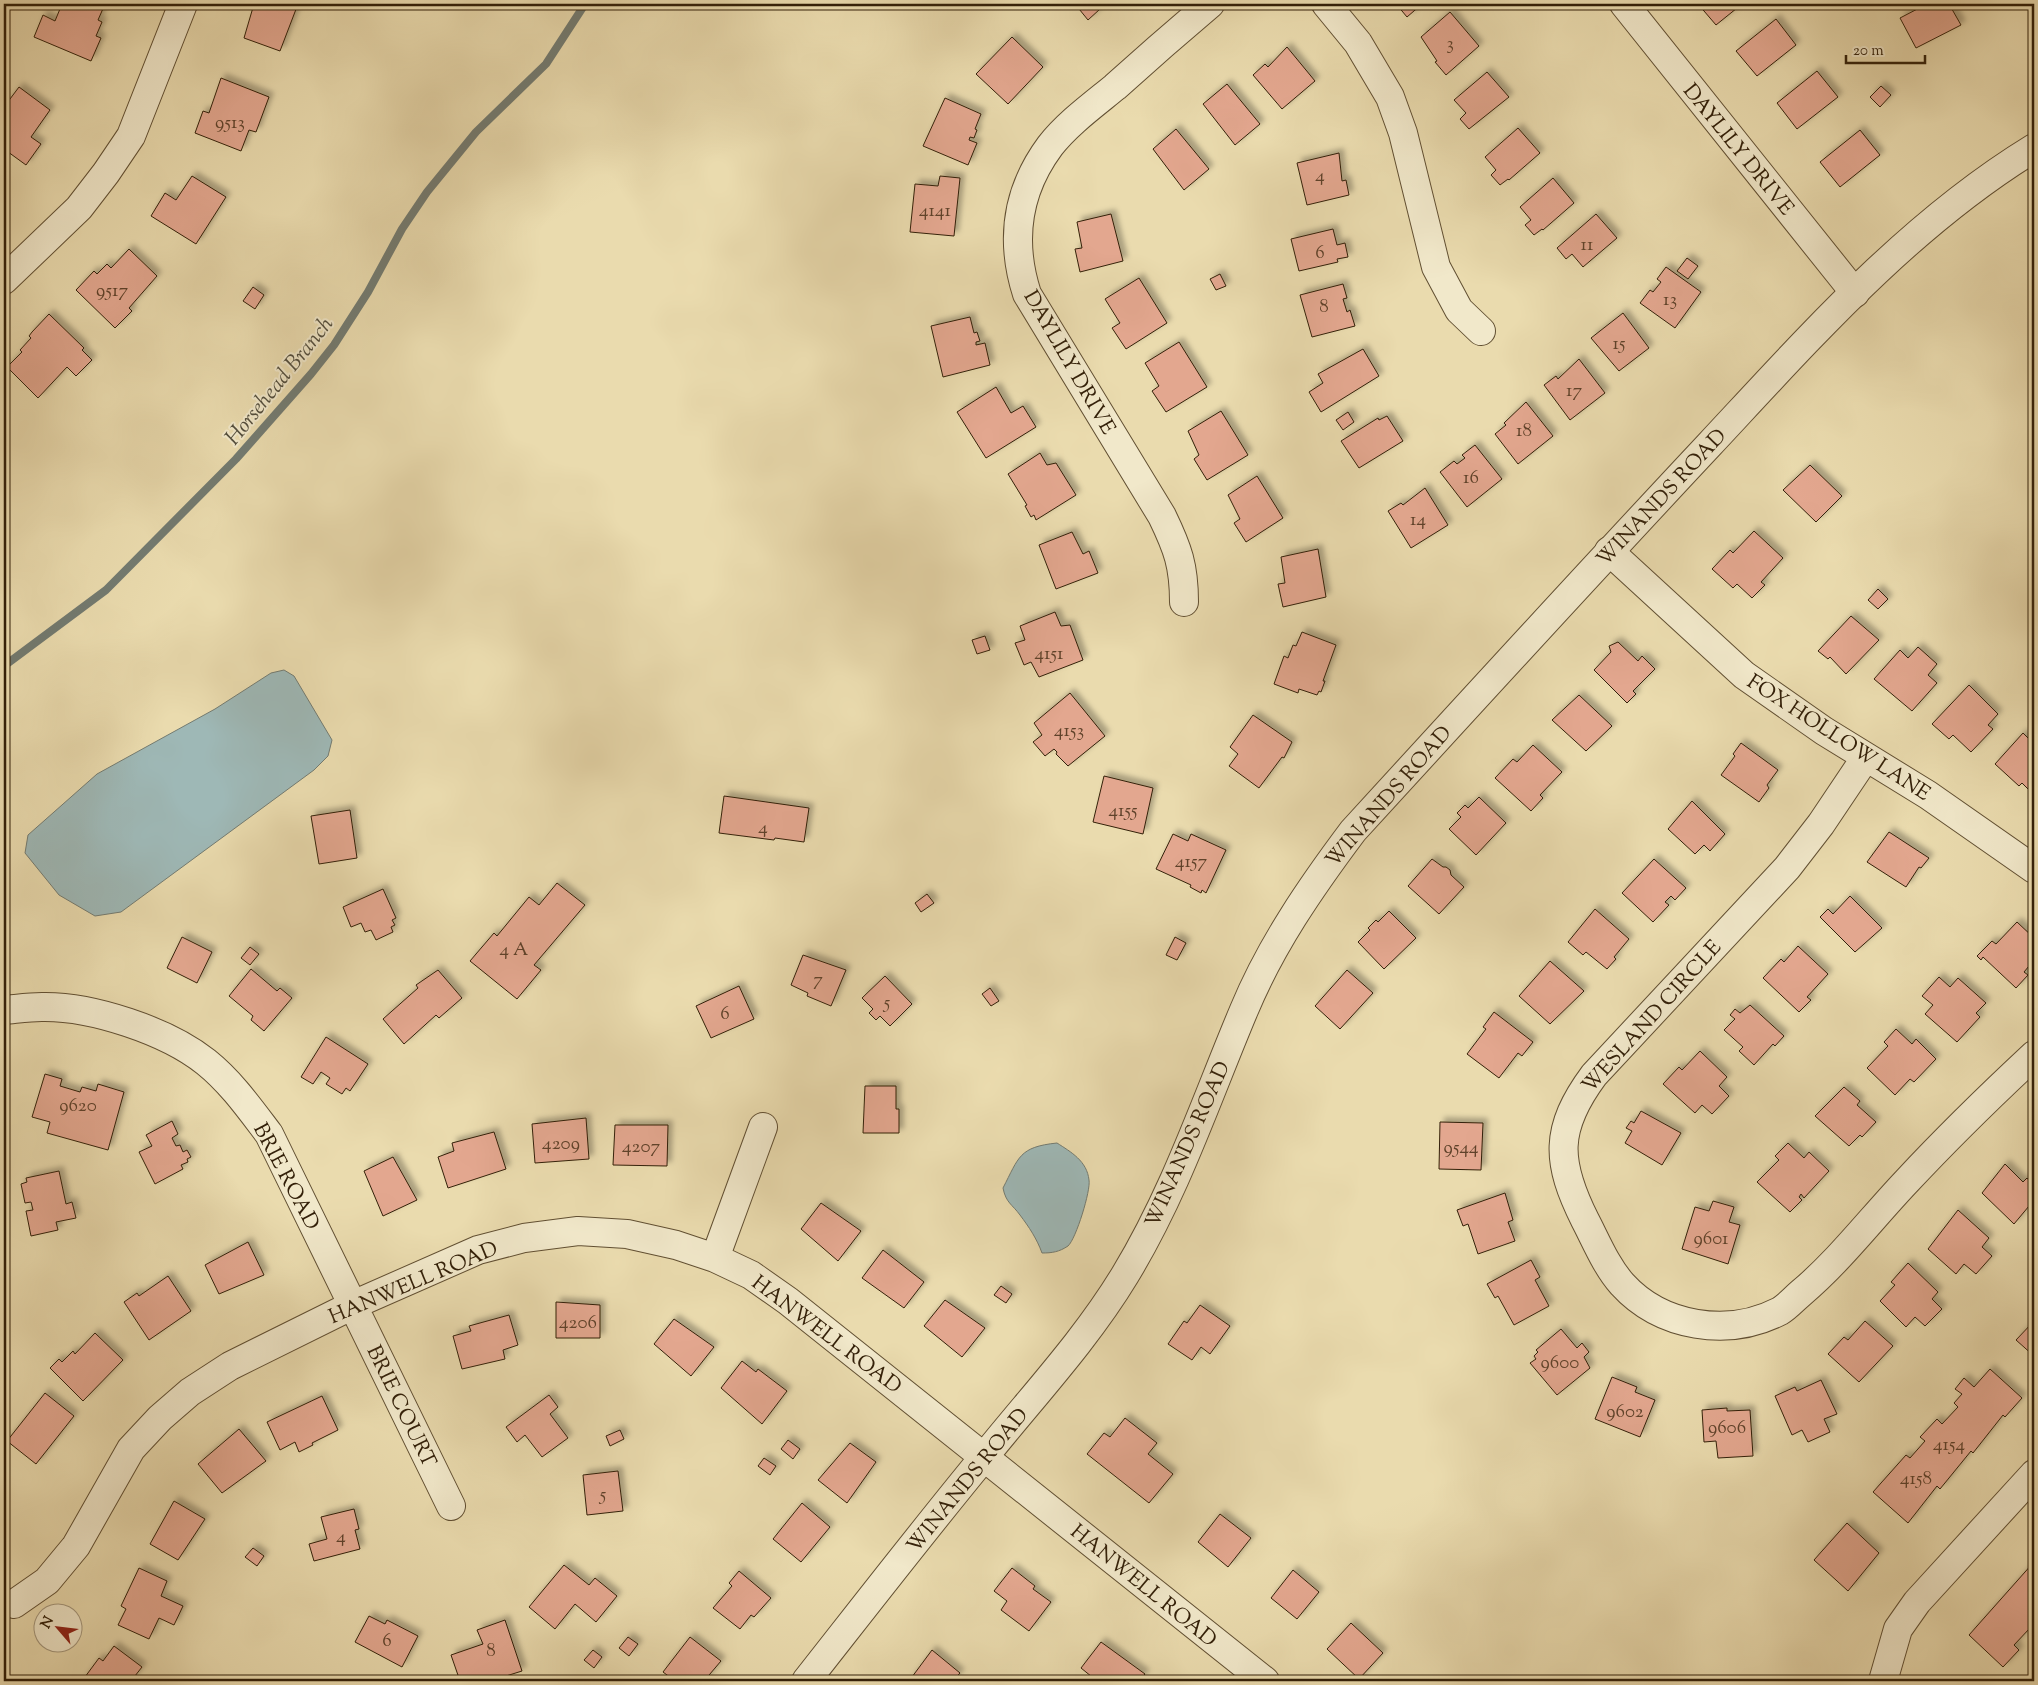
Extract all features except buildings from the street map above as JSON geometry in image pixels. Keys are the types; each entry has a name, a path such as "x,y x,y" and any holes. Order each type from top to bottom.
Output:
{"street":[{"path":"4,280 79,208 106,174 131,136 183,4"},
{"name":"DAYLILY DRIVE","path":"1184,602 1182,564 1177,546 1162,516 1027,294 1019,268 1017,231 1023,198 1035,170 1051,145 1073,123 1210,4"},
{"path":"1326,4 1358,43 1390,97 1403,133 1436,267 1459,310 1481,331"},
{"name":"DAYLILY DRIVE","path":"1624,4 1855,293"},
{"name":"WINANDS ROAD","path":"806,1681 984,1456 1068,1357 1124,1277 1164,1207 1245,1008 1281,936 1316,880 1353,831 1609,551 1789,359 1902,246 1960,198 2034,148"},
{"name":"FOX HOLLOW LANE","path":"1609,551 1744,675 1785,705 1928,796 2034,869"},
{"name":"WESLAND CIRCLE","path":"1866,757 1821,824 1787,868 1594,1075 1579,1096 1569,1118 1563,1141 1564,1164 1570,1191 1602,1254 1621,1283 1650,1309 1680,1320 1714,1326 1743,1325 1781,1310 1815,1281 1983,1102 2034,1055"},
{"name":"BRIE ROAD","path":"4,1010 43,1007 83,1011 128,1024 166,1038 206,1062 236,1092 269,1134 353,1305"},
{"path":"715,1258 763,1127"},
{"name":"HANWELL ROAD","path":"14,1604 48,1581 76,1546 131,1449 160,1418 190,1392 230,1366 353,1305 478,1250 524,1238 578,1231 627,1234 676,1245 715,1258 751,1275 788,1301 1265,1681"},
{"name":"BRIE COURT","path":"353,1305 451,1506"},
{"path":"1883,1681 1898,1629 1917,1602 2034,1474"}],"water":[{"path":"284,670 294,676 332,740 328,756 314,770 121,912 95,916 59,895 25,853 28,835 97,774 215,709 271,673"},
{"path":"1057,1143 1082,1162 1088,1173 1088,1194 1075,1234 1068,1246 1058,1251 1042,1253 1030,1229 1008,1200 1003,1188 1022,1155 1035,1147"}],"waterway":[{"name":"Horsehead Branch","path":"4,666 106,590 236,459 311,374 334,345 368,292 402,229 427,192 476,132 546,64 585,4"}]}
